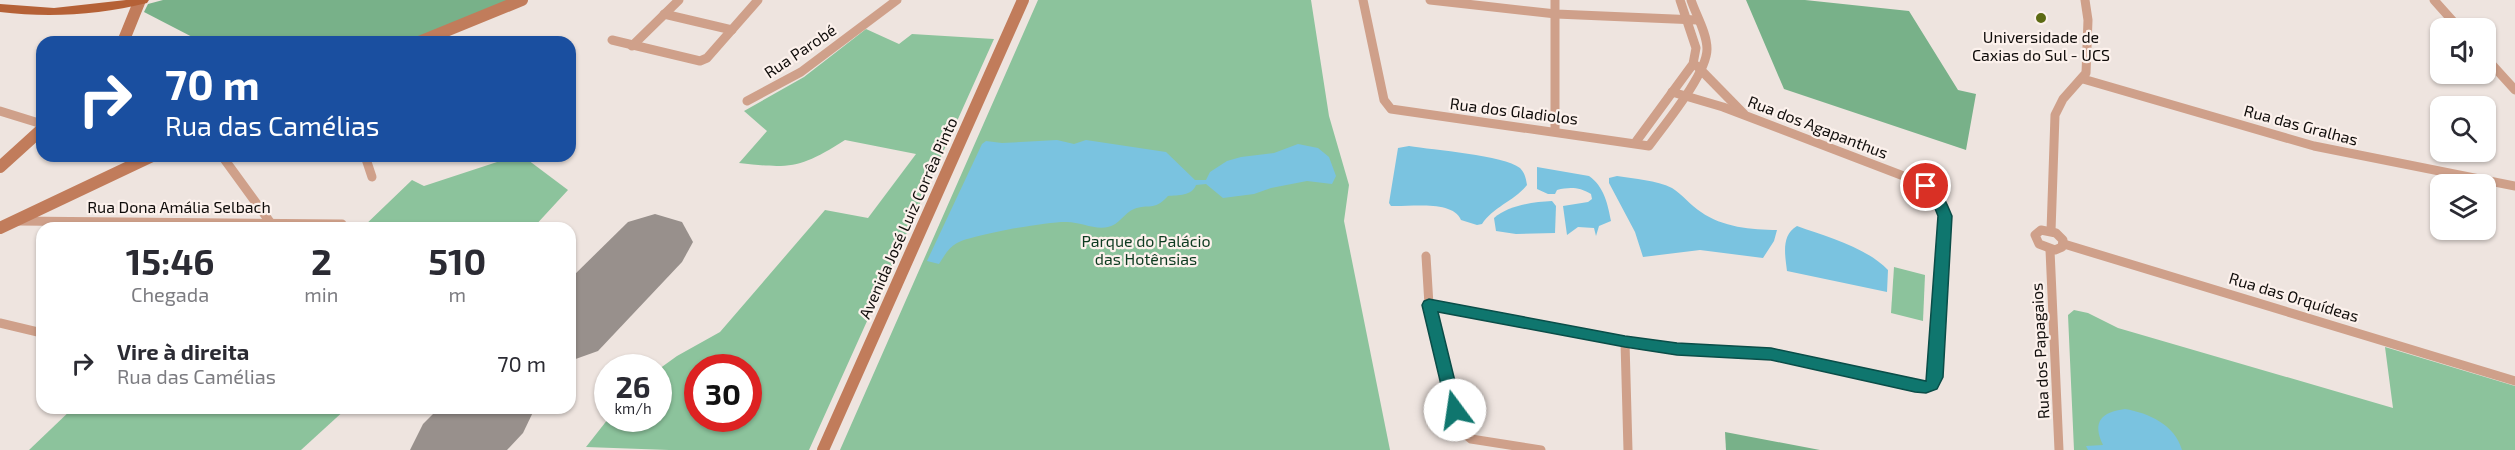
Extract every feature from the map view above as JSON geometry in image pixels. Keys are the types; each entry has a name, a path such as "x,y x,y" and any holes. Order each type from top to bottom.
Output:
{"main road":[{"path":"0,8 45,12 140,0"}],"street":[{"path":"125,36 140,0"},
{"path":"434,36 522,0"},
{"path":"633,46 679,0"},
{"path":"612,40 700,61 707,58 758,0"},
{"name":"Rua Parobé","path":"747,101 801,72 897,0"},
{"name":"Avenida José Luiz Corrêa Pinto","path":"824,450 1023,0"},
{"name":"Rua dos Gladiolos","path":"1364,0 1384,100 1389,107 1399,111 1555,131 1649,146 1684,96"},
{"path":"1430,0 1556,14 1697,20"},
{"path":"1555,0 1555,131"},
{"path":"1680,0 1696,48 1697,66 1684,96"},
{"path":"1635,143 1672,92 1706,58 1707,49 1691,0"},
{"path":"2050,231 2055,115 2063,99 2086,73 2088,50 2085,0"},
{"path":"2434,0 2450,18"},
{"path":"664,14 732,30"},
{"path":"1697,66 1745,116"},
{"path":"2496,69 2515,90"},
{"name":"Rua das Gralhas","path":"2083,79 2314,146 2515,186"},
{"name":"Rua dos Agapanthus","path":"1625,342 1677,349 1771,354 1915,386 1932,385 1935,377 1945,216 1938,198 1926,186 1914,180 1711,103 1672,92"},
{"path":"0,111 36,122"},
{"path":"0,167 36,134"},
{"path":"0,228 139,162"},
{"path":"226,162 270,222"},
{"path":"367,162 372,177"},
{"name":"Rua Dona Amália Selbach","path":"15,221 270,222"},
{"path":"2040,230 2050,231 2060,237 2064,244 2060,249 2050,250 2037,242 2035,235 2040,230"},
{"name":"Rua das Orquídeas","path":"2064,244 2515,381"},
{"name":"Rua dos Papagaios","path":"2050,250 2059,450"},
{"path":"1426,256 1429,305 1460,430 1471,439 1541,450"},
{"path":"1429,305 1625,342 1628,450"},
{"path":"2,325 36,332"}],"green space":[{"path":"163,0 511,0 420,36 190,36 144,12 148,4"},
{"name":"Parque do Palácio das Hotênsias","path":"1038,0 1311,0 1329,116 1349,185 1344,221 1390,450 840,450"},
{"path":"1746,0 1805,0 1909,11 1958,90 1976,94 1966,150 1784,89"},
{"path":"866,29 899,44 912,34 994,39 809,450 669,450 586,447 598,432 672,432 672,360 720,332 825,210 868,218 916,154 845,140 817,156 795,164 771,166 739,163 767,131 744,111 804,77"},
{"path":"497,162 531,162 568,190 539,222 368,222 412,180 424,186"},
{"path":"1894,267 1925,275 1923,321 1891,313"},
{"path":"2074,310 2088,313 2118,328 2393,408 2385,347 2515,386 2515,450 2074,450 2068,315"},
{"path":"67,414 340,414 301,450 29,450"},
{"path":"1725,432 1820,450 1726,450"}],"water":[{"path":"1057,140 1074,144 1086,140 1166,152 1195,180 1206,180 1210,172 1227,161 1274,153 1298,144 1318,148 1329,157 1336,176 1332,184 1307,181 1254,194 1223,198 1206,184 1196,185 1188,193 1168,196 1155,206 1134,209 1108,227 1067,222 1011,229 957,243 949,249 939,264 927,261 982,144 986,141 1002,143"},
{"path":"1409,146 1484,156 1512,163 1522,170 1527,185 1482,224 1477,225 1461,220 1456,214 1440,207 1391,206 1389,203 1398,148"},
{"path":"1537,167 1589,176 1602,190 1611,221 1599,226 1596,236 1594,228 1578,227 1567,235 1563,206 1588,202 1592,199 1591,194 1574,188 1557,190 1555,194 1548,194 1537,189"},
{"path":"1617,176 1666,185 1697,209 1718,221 1748,228 1777,230 1774,241 1763,258 1700,250 1643,257 1635,232 1609,183 1609,178"},
{"path":"1552,201 1556,206 1555,233 1516,234 1496,231 1494,218 1507,210 1537,202"},
{"path":"1797,226 1846,243 1879,262 1888,270 1887,292 1787,271 1786,240"},
{"path":"2125,409 2152,417 2167,427 2179,441 2182,450 2088,450 2086,446 2103,445 2098,430 2101,420 2110,413"}],"runway":[{"path":"576,323 655,242"},
{"path":"453,450 487,414"}],"place":[{"name":"Universidade de Caxias do Sul - UCS","path":"2041,18"}],"route":[{"path":"1455,410 1429,305 1625,342 1677,349 1771,354 1915,386 1932,385 1935,381 1945,216 1938,198 1926,186"}]}
